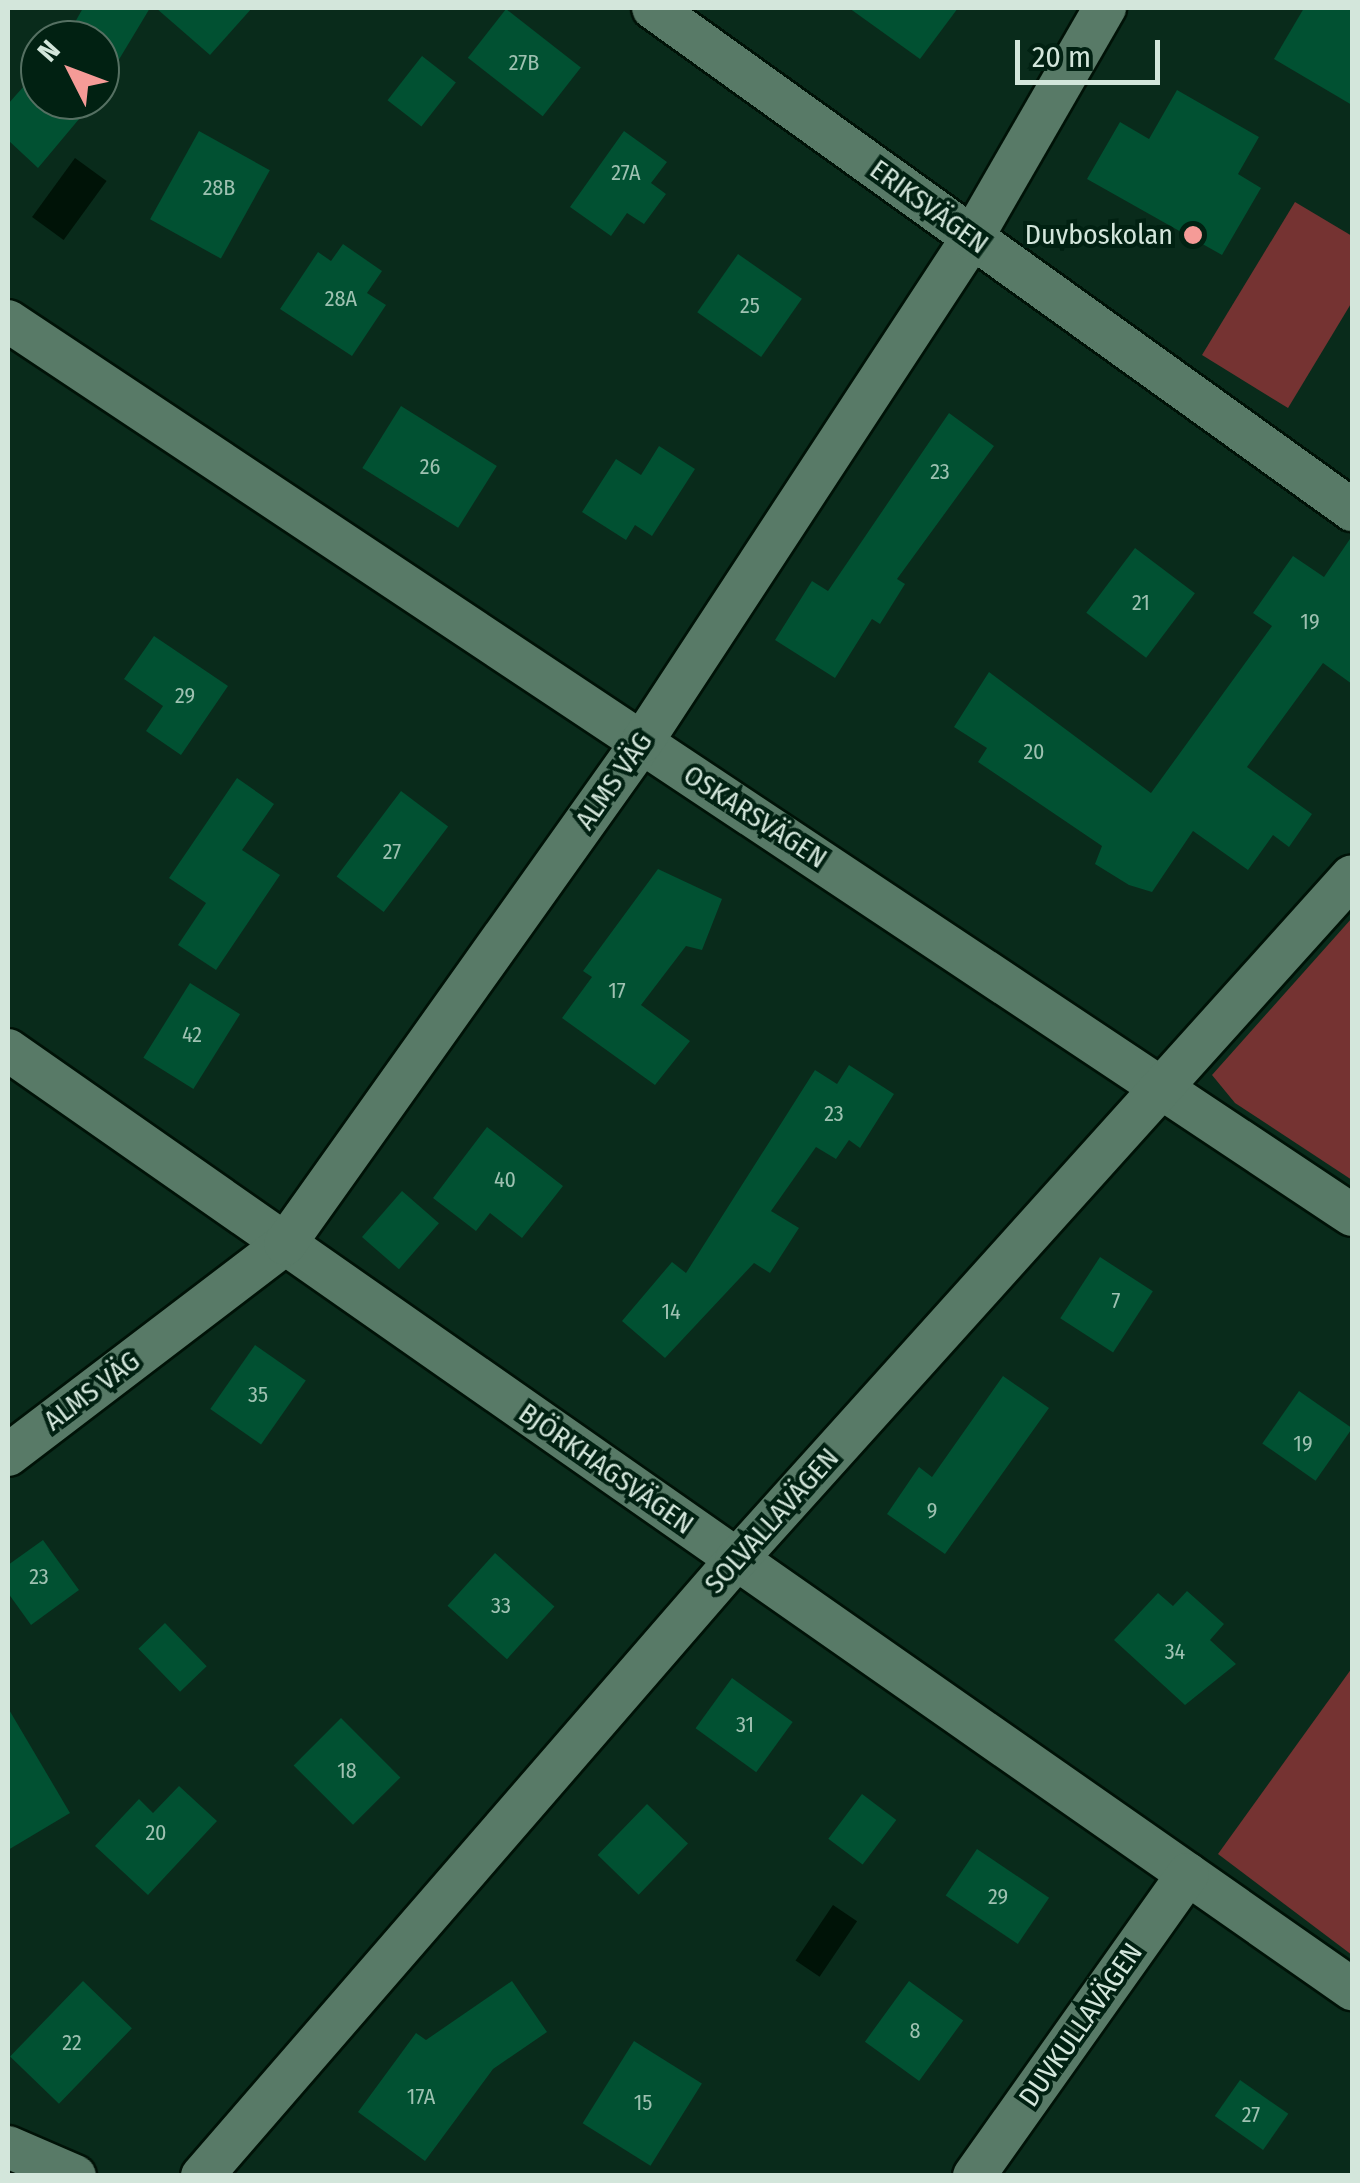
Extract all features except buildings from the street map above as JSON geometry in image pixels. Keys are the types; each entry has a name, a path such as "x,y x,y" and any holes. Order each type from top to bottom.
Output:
{"street":[{"name":"ERIKSVÄGEN","path":"653,8 1352,510"},
{"name":"ALMS VÄG","path":"8,1455 285,1244 642,742 972,238 1106,8"},
{"name":"OSKARSVÄGEN","path":"8,321 1162,1085 1352,1215"},
{"name":"SOLVALLAVÄGEN","path":"202,2176 736,1560 1352,876"},
{"name":"BJÖRKHAGSVÄGEN","path":"8,1050 1352,1988"},
{"name":"DUVKULLAVÄGEN","path":"974,2176 1188,1874"},
{"path":"8,2148 75,2176"}],"shaded area":[{"path":"75,158 107,181 64,240 32,217"},
{"path":"1295,202 1352,236 1352,302 1288,408 1202,355"},
{"path":"1352,918 1352,1180 1235,1103 1212,1075"},
{"path":"1352,1668 1352,1955 1218,1854"},
{"path":"833,1905 857,1921 820,1977 796,1961"}],"place":[{"name":"Duvboskolan","path":"1193,235"}]}
